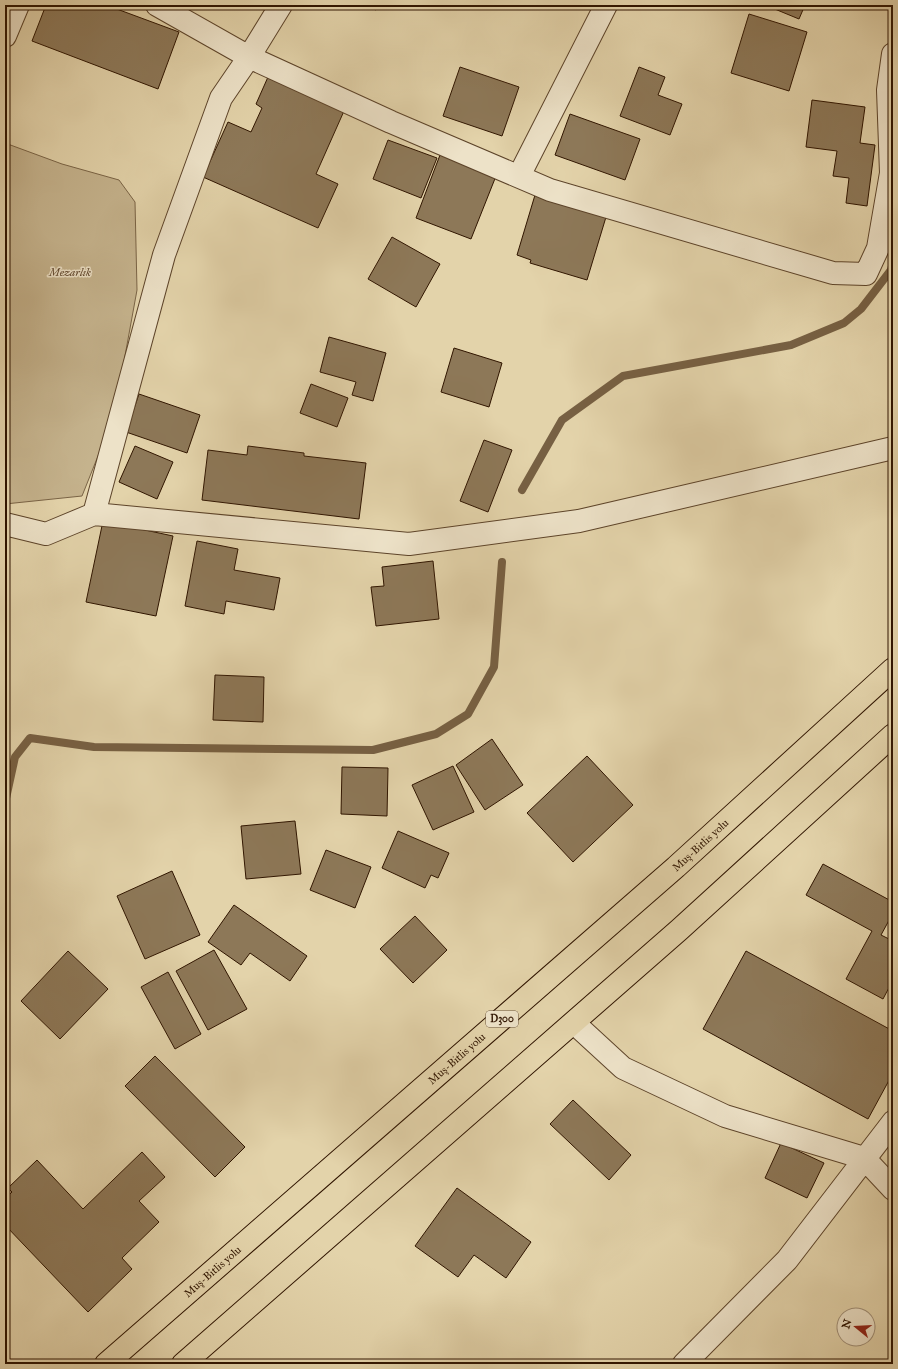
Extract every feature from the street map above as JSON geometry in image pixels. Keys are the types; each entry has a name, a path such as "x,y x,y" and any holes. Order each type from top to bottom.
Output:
{"highway":[{"name":"Muş-Bitlis yolu","path":"106,1364 670,872 893,670"},
{"path":"183,1364 679,930 893,735"}],"street":[{"path":"5,36 18,5"},
{"path":"157,5 249,58 550,190 833,273 866,274 878,248 891,173 888,90 893,54"},
{"path":"94,514 164,255 221,98 249,58 281,5"},
{"path":"519,176 606,5"},
{"path":"5,524 46,534 94,514 409,544 579,521 893,448"},
{"path":"574,1023 623,1068 718,1113 864,1158 893,1189"},
{"path":"684,1364 787,1260 893,1122"}],"green space":[{"name":"Mezarlık","path":"5,143 62,164 119,180 135,202 137,290 114,416 82,496 5,504"}],"building":[{"path":"46,5 106,5 179,32 158,89 32,41"},
{"path":"367,5 379,5 376,10"},
{"path":"765,5 805,5 799,19"},
{"path":"749,14 807,32 789,91 731,73"},
{"path":"460,67 519,87 502,136 443,116"},
{"path":"639,67 665,77 658,95 682,104 670,135 620,116"},
{"path":"268,77 344,111 316,174 338,184 318,228 203,177 228,122 251,132 262,108 256,104"},
{"path":"812,100 865,107 860,143 875,145 867,206 846,203 849,178 833,176 837,151 806,147"},
{"path":"570,114 640,139 625,180 555,155"},
{"path":"388,140 437,158 421,198 373,179"},
{"path":"440,155 496,176 471,239 416,218"},
{"path":"535,195 606,217 587,280 530,263 531,260 517,255"},
{"path":"392,237 440,264 416,307 368,279"},
{"path":"329,337 386,353 373,401 352,395 356,382 320,372"},
{"path":"454,348 502,363 489,407 441,392"},
{"path":"311,384 348,398 337,427 300,413"},
{"path":"139,394 200,415 187,453 126,432"},
{"path":"484,440 512,450 488,512 460,501"},
{"path":"135,446 173,462 157,499 119,482"},
{"path":"248,446 304,453 304,456 366,463 359,519 202,500 208,450 247,455"},
{"path":"103,521 173,536 156,616 86,602"},
{"path":"197,541 238,549 234,570 280,578 274,610 226,601 224,614 185,606"},
{"path":"433,561 439,619 376,626 371,587 384,586 382,567"},
{"path":"215,675 264,677 263,722 213,720"},
{"path":"492,739 523,785 485,810 456,765"},
{"path":"587,756 633,805 573,862 527,813"},
{"path":"453,766 474,812 433,830 412,785"},
{"path":"342,767 388,768 387,816 341,814"},
{"path":"295,821 301,874 246,879 241,826"},
{"path":"398,831 449,853 438,878 431,875 425,888 382,868"},
{"path":"326,850 371,867 355,908 310,890"},
{"path":"823,864 893,902 893,913 881,935 893,941 893,980 883,999 846,979 872,931 806,895"},
{"path":"172,871 200,935 145,959 117,896"},
{"path":"234,905 307,956 290,981 250,953 241,965 208,942"},
{"path":"415,916 447,950 413,983 380,949"},
{"path":"214,950 247,1009 208,1030 176,971"},
{"path":"68,951 108,989 60,1039 21,1001"},
{"path":"746,951 893,1031 893,1073 868,1119 703,1029"},
{"path":"168,972 201,1034 175,1049 141,987"},
{"path":"155,1056 245,1147 215,1177 125,1086"},
{"path":"573,1100 631,1155 609,1180 550,1124"},
{"path":"781,1143 824,1163 807,1198 765,1178"},
{"path":"142,1152 165,1177 139,1201 159,1222 122,1258 132,1269 88,1312 5,1225 5,1199 12,1192 8,1188 37,1160 83,1209"},
{"path":"457,1188 531,1242 506,1278 474,1255 458,1277 415,1246"}],"waterway":[{"path":"522,490 562,420 623,376 791,345 844,323 861,309 891,270 893,262"},
{"path":"5,803 15,757 30,738 94,747 373,750 436,734 468,714 494,667 502,562"}]}
